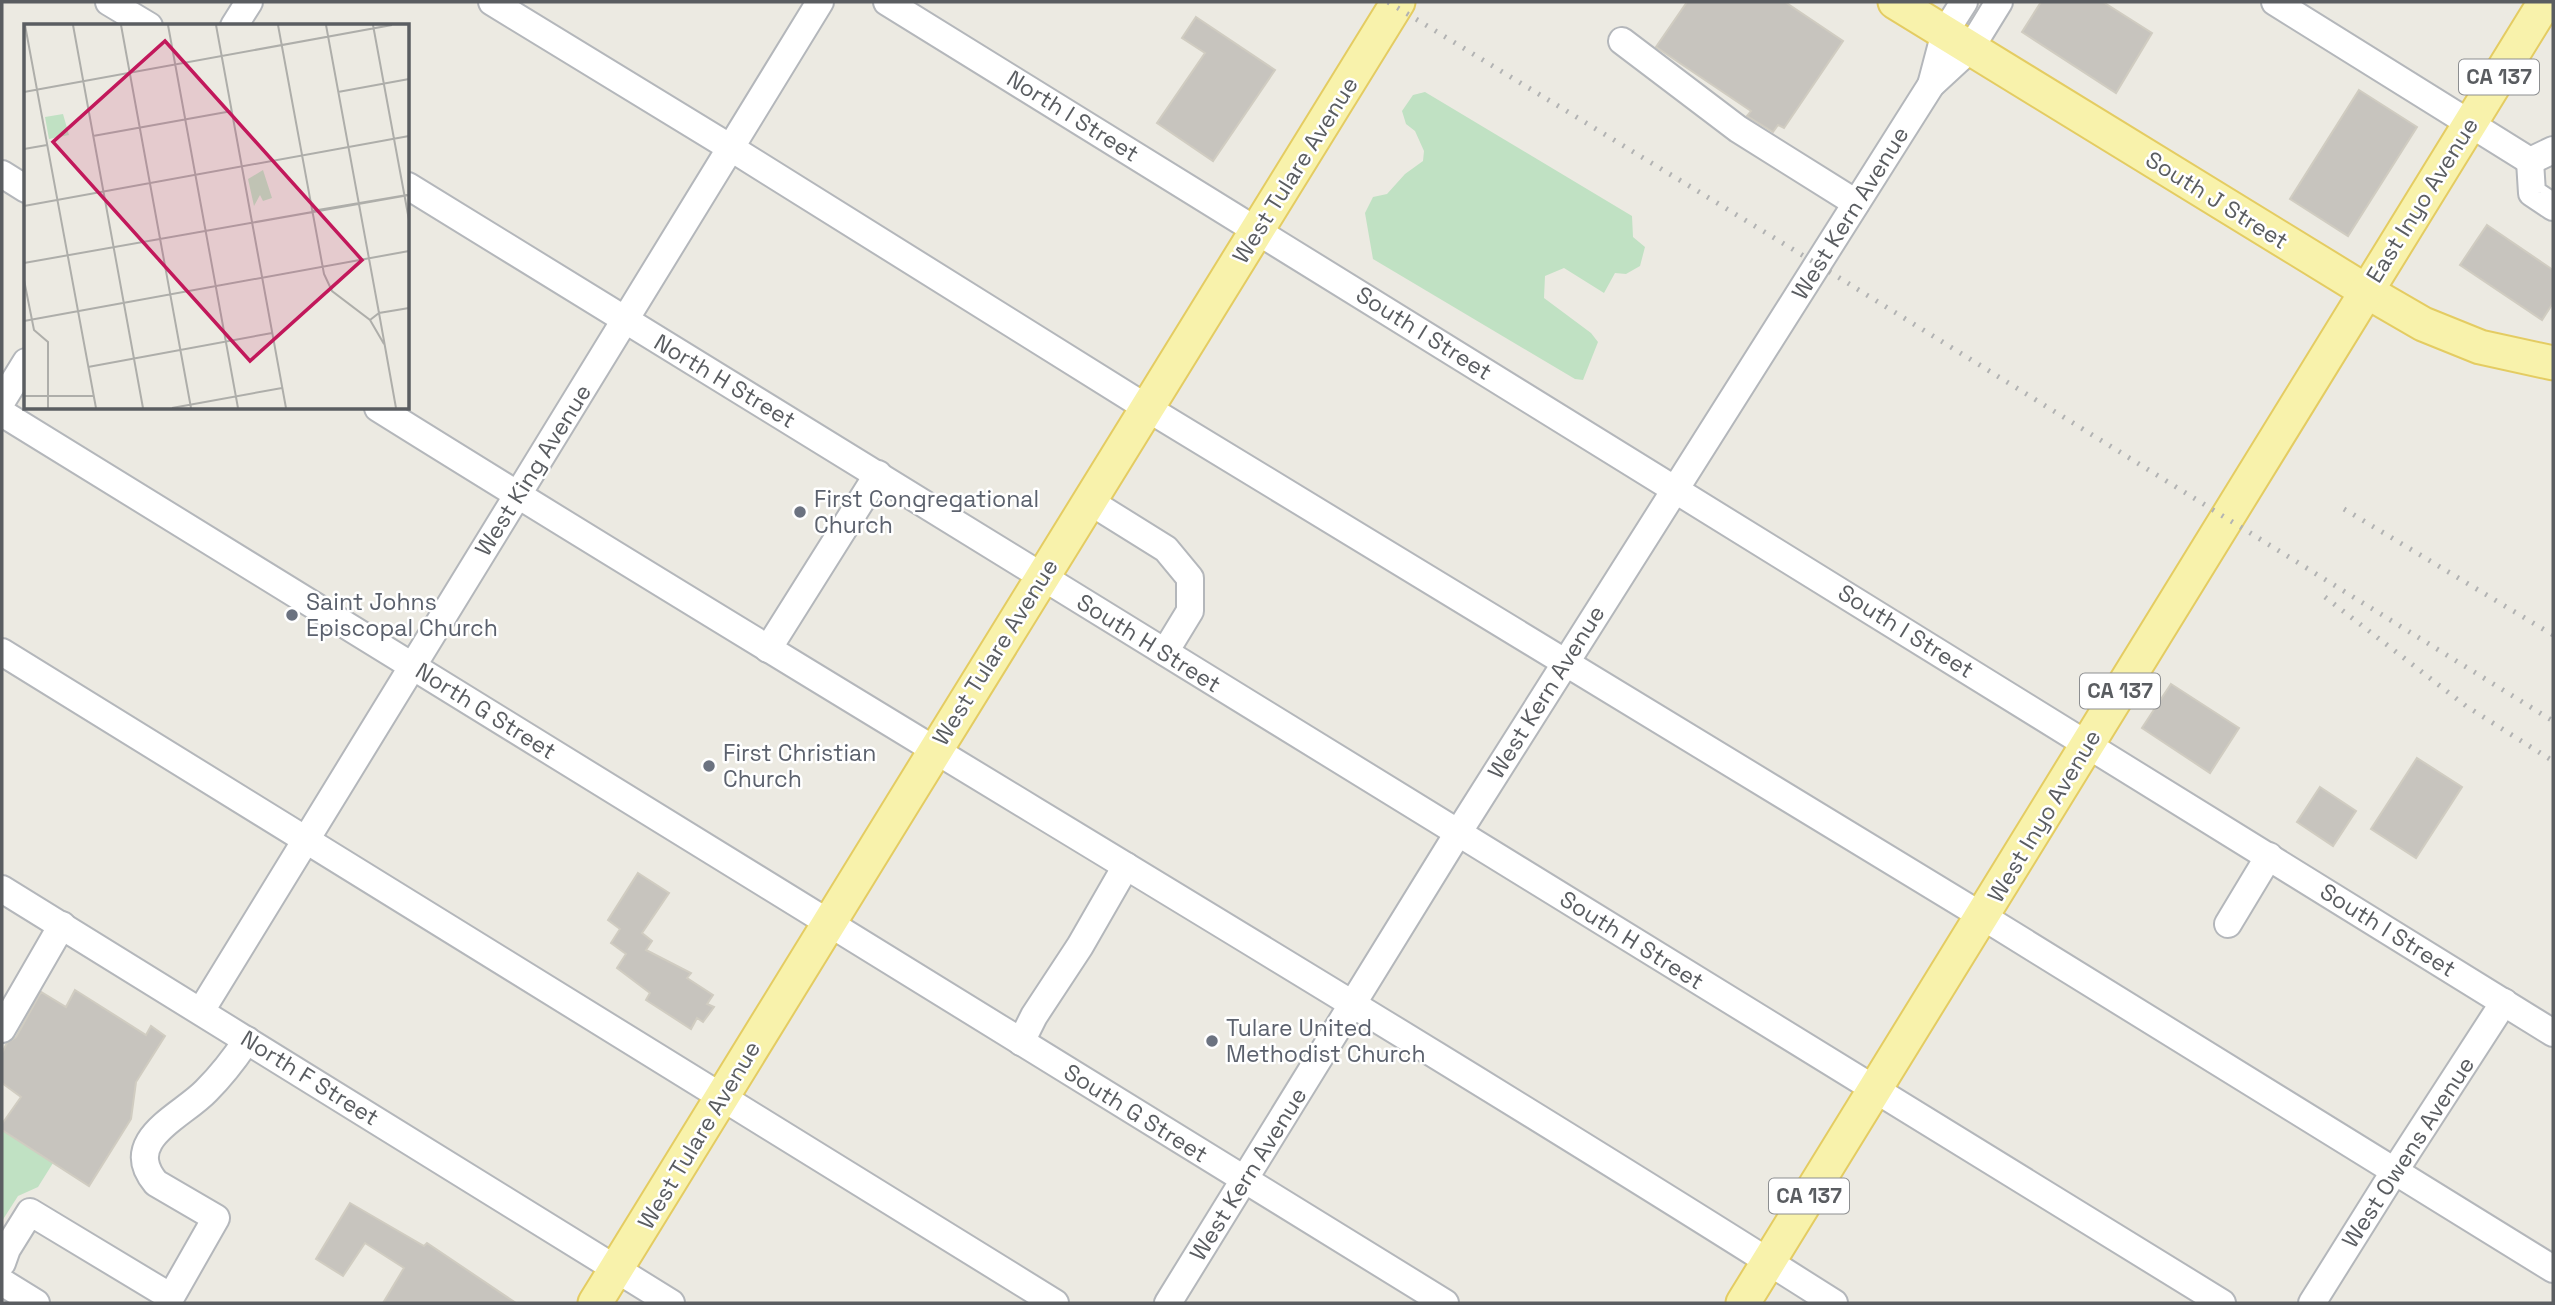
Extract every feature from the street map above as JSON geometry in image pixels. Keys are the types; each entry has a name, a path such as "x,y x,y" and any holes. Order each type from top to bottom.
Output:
{"main road":[{"name":"West Tulare Avenue","path":"596,1303 1398,2"},
{"name":"South J Street","path":"1895,2 2423,324 2480,347 2553,363"},
{"name":"East Inyo Avenue","path":"2365,291 2545,2"},
{"name":"West Inyo Avenue","path":"1743,1303 2365,291"}],"street":[{"path":"109,2 146,24"},
{"path":"235,24 249,2"},
{"path":"492,2 1147,408 1982,916 2553,1269"},
{"name":"West King Avenue","path":"201,1011 820,2"},
{"name":"North I Street","path":"887,2 1259,230"},
{"path":"1958,41 1964,2"},
{"path":"1958,41 1999,2"},
{"path":"2275,2 2471,122 2542,155 2532,193 2553,207"},
{"path":"1622,41 1738,130 1856,204"},
{"name":"West Kern Avenue","path":"1168,1303 1565,662 1958,41"},
{"path":"2,174 24,188"},
{"name":"North H Street","path":"410,187 1042,576"},
{"name":"South I Street","path":"1259,230 2553,1032"},
{"path":"2,401 24,365"},
{"path":"381,410 934,751 1353,1004 1834,1303"},
{"name":"North G Street","path":"2,412 828,923"},
{"path":"768,649 878,474"},
{"path":"1089,501 1166,549 1190,578 1190,611 1165,652"},
{"name":"South H Street","path":"1042,576 2222,1303"},
{"path":"2,652 1055,1303"},
{"path":"2228,924 2269,856"},
{"path":"1021,1042 1034,1016 1080,946 1126,866"},
{"name":"North F Street","path":"2,889 671,1303"},
{"name":"South G Street","path":"828,923 1445,1303"},
{"path":"2,1029 62,925"},
{"name":"West Owens Avenue","path":"2312,1303 2504,1002"},
{"path":"2,1264 7,1249 30,1212 169,1300 216,1218 156,1183 145,1163 146,1151 155,1133 204,1094 229,1066 247,1040"},
{"path":"2,1282 36,1303"}],"green space":[{"path":"1425,92 1632,216 1633,237 1645,247 1640,266 1626,274 1615,273 1604,293 1564,268 1545,276 1544,298 1591,333 1598,342 1583,380 1575,379 1373,259 1365,213 1373,197 1387,194 1405,174 1423,161 1424,151 1415,131 1406,124 1402,111 1413,95"},
{"path":"2,1130 53,1163 38,1187 18,1196 2,1221"}],"building":[{"path":"1687,2 1785,2 1843,41 1784,128 1778,125 1773,132 1747,116 1751,111 1656,47"},
{"path":"2041,2 2103,2 2152,33 2116,93 2022,32"},
{"path":"1196,17 1275,70 1213,161 1157,123 1205,53 1182,38"},
{"path":"2359,90 2417,127 2348,236 2290,199"},
{"path":"2487,225 2553,270 2553,303 2542,320 2460,265"},
{"path":"2171,684 2239,728 2210,773 2142,728"},
{"path":"2417,758 2462,787 2416,858 2371,829"},
{"path":"2320,787 2356,811 2333,846 2297,822"},
{"path":"638,873 669,893 642,933 652,941 646,950 691,973 687,978 713,995 707,1004 714,1007 703,1022 697,1018 691,1029 646,1000 650,993 617,968 626,954 611,943 620,929 608,920"},
{"path":"75,990 146,1035 151,1026 165,1036 136,1082 131,1119 89,1186 2,1130 2,1124 21,1097 2,1083 2,1053 7,1043 16,1037 41,992 66,1007"},
{"path":"350,1203 424,1246 427,1243 516,1303 383,1303 404,1268 365,1243 343,1276 316,1259"}],"railway":[{"path":"1388,2 1817,264 2553,721"},
{"path":"2344,509 2553,635"},
{"path":"2325,597 2466,706 2553,761"}],"place":[{"name":"First Congregational Church","path":"800,512"},
{"name":"Saint Johns Episcopal Church","path":"292,615"},
{"name":"First Christian Church","path":"709,766"},
{"name":"Tulare United Methodist Church","path":"1212,1041"}]}
